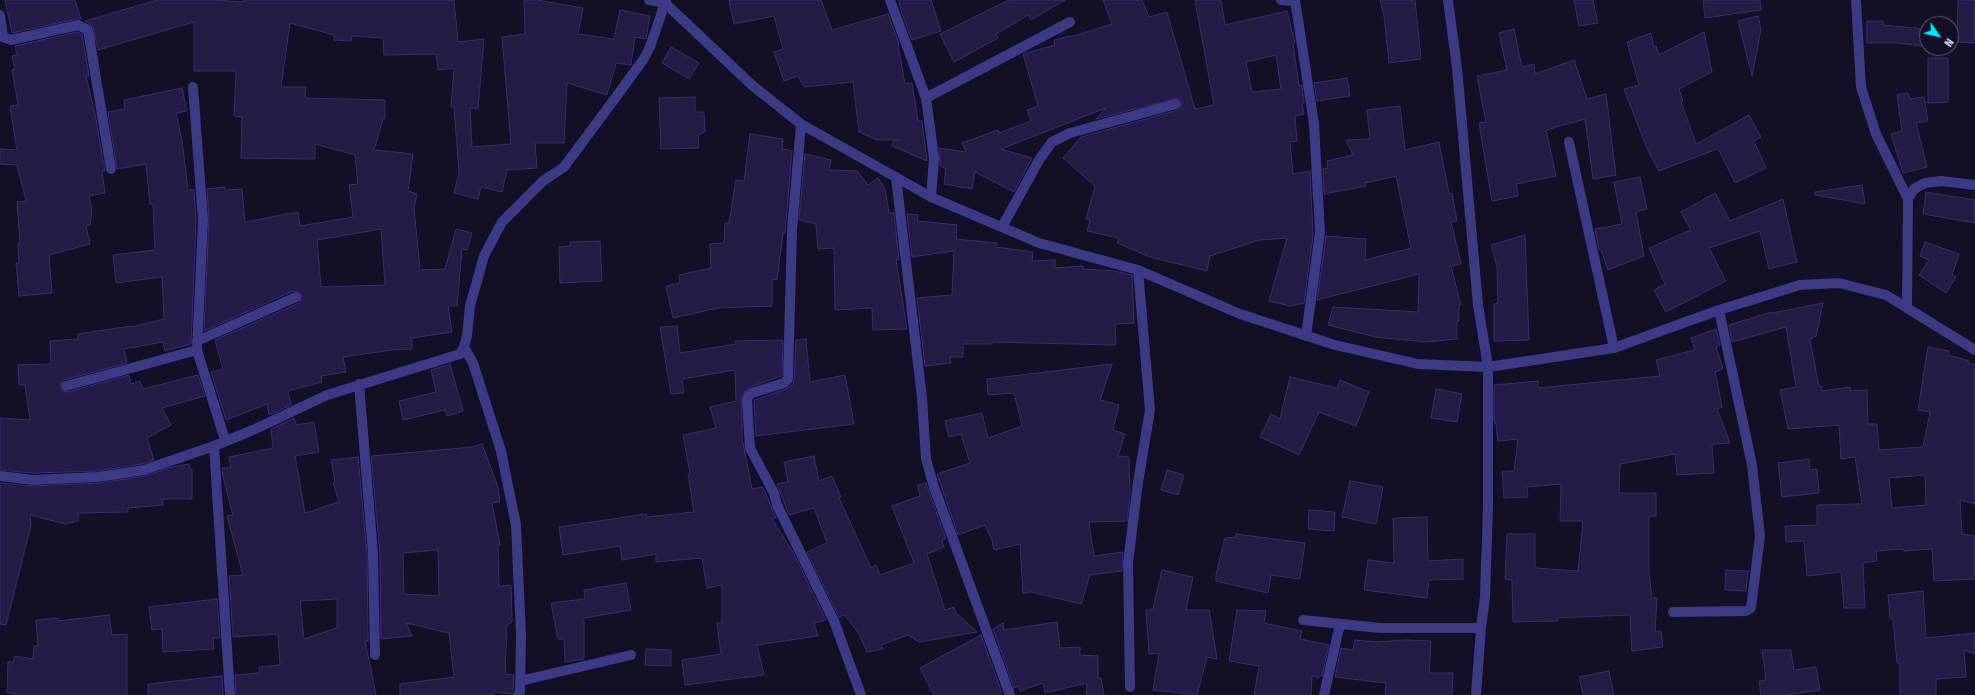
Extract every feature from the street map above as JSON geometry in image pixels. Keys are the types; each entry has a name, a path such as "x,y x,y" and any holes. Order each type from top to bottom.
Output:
{"street":[{"path":"649,0 665,2 753,86 801,124 931,197 1039,243 1138,270 1240,314 1335,345 1418,364 1488,367 1614,348 1719,310 1800,285 1839,283 1886,294 1975,350"},
{"path":"890,0 926,98 934,158 931,197"},
{"path":"1281,0 1295,0 1314,124 1320,232 1306,336"},
{"path":"1448,0 1457,68 1478,306 1488,367 1488,506 1485,597 1476,695"},
{"path":"1856,0 1861,87 1876,134 1908,199 1907,307"},
{"path":"0,476 33,480 98,478 144,470 214,446 225,440 253,430 327,395 460,354 464,347 470,306 484,256 502,222 543,181 564,167 613,101 643,60 650,47 665,2"},
{"path":"0,15 3,37 11,40 78,25 88,30 111,169"},
{"path":"926,98 1070,22"},
{"path":"193,87 203,220 197,346 225,440"},
{"path":"1002,227 1039,160 1052,142 1070,133 1176,104"},
{"path":"801,124 792,230 788,379 784,383 752,393 748,396 750,448 774,493 777,505 834,621 861,695"},
{"path":"1569,142 1614,348"},
{"path":"896,177 922,398 926,459 934,487 1010,695"},
{"path":"1908,199 1914,189 1925,183 1941,181 1975,185"},
{"path":"1130,687 1128,563 1138,482 1150,410 1138,270"},
{"path":"66,386 197,346 296,297"},
{"path":"1673,612 1746,611 1751,608 1760,536 1752,465 1719,310"},
{"path":"464,347 473,363 501,451 516,525 521,636 520,692 518,695"},
{"path":"359,384 373,554 375,655"},
{"path":"214,446 230,695"},
{"path":"1303,620 1380,628 1481,628"},
{"path":"1324,695 1340,624"},
{"path":"520,681 631,654"}],"building":[{"path":"5,0 75,0 81,19 12,33"},
{"path":"157,0 214,0 244,2 244,0 454,0 458,42 484,39 478,109 470,108 472,147 511,144 502,37 525,34 524,0 537,0 583,8 578,34 614,39 620,10 650,16 646,39 635,37 631,65 616,63 607,95 567,83 564,143 535,143 537,168 507,170 502,192 481,187 478,199 454,193 459,173 454,107 451,107 454,68 438,70 436,54 384,55 383,38 352,36 351,41 334,40 334,35 290,23 281,87 306,87 305,98 385,100 385,119 383,119 374,150 413,154 408,191 417,194 414,208 420,270 445,269 456,229 472,233 467,250 462,249 457,306 448,306 452,332 412,338 412,349 392,350 343,357 346,372 321,376 322,382 288,391 291,405 269,415 267,404 226,420 211,372 223,369 215,340 299,303 302,297 299,292 293,291 204,331 209,220 207,189 225,187 225,190 242,189 245,222 298,212 300,226 353,217 349,185 358,184 355,155 315,144 315,159 241,158 242,117 234,116 236,71 194,71 194,22 98,50 93,26 85,21","holes":["381,229 385,285 321,287 317,240"]},
{"path":"729,0 821,0 832,30 888,14 899,44 905,84 912,83 918,121 922,121 927,161 892,146 894,140 877,140 859,132 853,82 804,87 798,76 784,81 774,52 783,49 774,16 734,24"},
{"path":"899,0 931,0 941,31 912,40 901,11"},
{"path":"1009,0 1065,0 1031,20 1028,15 996,34 998,38 954,62 940,34"},
{"path":"1103,0 1142,0 1149,17 1167,12 1195,109 1214,105 1195,0 1221,0 1225,25 1287,11 1295,42 1293,43 1299,86 1302,85 1304,103 1302,104 1304,114 1295,116 1297,141 1290,142 1293,174 1310,171 1313,235 1304,303 1290,306 1269,301 1287,238 1260,240 1210,256 1207,271 1150,257 1117,243 1119,238 1087,231 1090,220 1086,219 1095,186 1063,158 1081,137 1178,110 1182,105 1182,102 1178,98 1096,119 1106,108 1001,149 1032,158 1014,192 975,172 972,189 944,184 946,169 940,166 939,148 966,152 962,143 998,130 999,133 1031,121 1027,110 1038,106 1023,54 1055,45 1054,40 1070,37 1112,24","holes":["1276,55 1281,89 1252,92 1246,62"]},
{"path":"1380,0 1415,0 1421,59 1389,63 1384,16"},
{"path":"1574,0 1593,0 1598,23 1579,26"},
{"path":"1703,0 1760,0 1761,10 1705,18"},
{"path":"1958,0 1975,0 1975,43 1959,42 1959,16 1958,16"},
{"path":"1758,16 1761,29 1752,76 1738,21"},
{"path":"1867,21 1883,21 1883,25 1919,29 1919,46 1898,43 1867,43"},
{"path":"1514,29 1522,67 1534,64 1535,74 1574,60 1587,99 1606,94 1616,175 1593,179 1585,119 1546,130 1556,176 1516,184 1518,196 1492,201 1479,123 1486,122 1477,76 1507,70 1499,33"},
{"path":"77,32 82,34 89,76 86,76 95,114 105,171 102,171 105,193 89,196 92,212 90,225 86,226 90,244 49,255 52,293 19,296 16,263 19,263 18,243 20,243 17,202 26,201 17,165 0,164 0,149 17,150 10,106 18,105 12,70 15,69 12,56 17,55 15,46"},
{"path":"1704,32 1712,72 1679,89 1683,101 1681,102 1696,144 1749,115 1761,137 1754,141 1766,168 1735,183 1720,152 1717,149 1659,171 1648,151 1624,89 1639,85 1627,42 1651,33 1654,47 1656,46 1659,55"},
{"path":"671,47 699,63 689,79 662,63"},
{"path":"1928,58 1948,58 1948,102 1928,103"},
{"path":"1347,78 1350,96 1317,101 1314,83"},
{"path":"182,88 187,111 176,113 182,140 188,190 194,190 196,220 191,344 165,351 163,342 124,349 127,363 64,380 61,382 60,387 62,391 68,392 129,375 131,384 140,381 143,389 198,375 205,396 162,408 171,425 147,438 154,460 142,464 97,471 33,473 0,470 0,418 30,420 25,385 19,385 18,365 51,364 50,341 78,339 78,334 131,327 164,319 162,277 116,283 113,255 155,250 153,204 150,204 146,164 117,169 108,112 125,109 124,100"},
{"path":"1908,93 1910,99 1924,97 1928,121 1916,123 1927,167 1903,173 1891,134 1902,131 1897,95"},
{"path":"695,97 695,112 704,112 705,132 698,135 699,148 661,149 659,98"},
{"path":"1400,106 1405,150 1439,142 1449,194 1452,193 1457,221 1451,222 1461,264 1451,266 1461,305 1459,305 1459,321 1457,321 1457,339 1426,342 1375,337 1328,325 1333,307 1418,312 1419,274 1317,300 1326,236 1366,239 1365,260 1411,248 1396,176 1365,183 1366,186 1324,194 1323,169 1328,168 1327,161 1353,155 1346,140 1370,139 1367,110"},
{"path":"750,134 783,139 782,149 792,151 785,233 783,233 777,280 772,279 772,306 718,308 673,318 666,286 680,283 679,275 711,268 710,244 724,243 725,223 729,223 736,180 744,181"},
{"path":"805,154 831,160 829,170 857,171 868,185 878,178 885,189 889,213 894,213 899,260 896,260 907,329 873,330 872,308 835,310 834,248 818,249 816,224 799,220"},
{"path":"1640,177 1647,209 1636,212 1644,256 1608,270 1601,250 1599,250 1595,229 1622,224 1614,182"},
{"path":"1862,185 1865,204 1815,195 1815,192"},
{"path":"1926,192 1975,200 1975,223 1923,214"},
{"path":"1715,193 1730,221 1783,199 1797,262 1769,269 1760,231 1709,248 1726,281 1666,312 1654,290 1665,284 1649,248 1691,230 1681,212"},
{"path":"907,214 918,215 917,221 957,225 956,239 997,243 996,247 1033,252 1032,261 1055,260 1055,268 1083,266 1083,269 1115,271 1132,275 1134,323 1115,324 1116,344 1114,345 992,342 992,344 963,344 963,357 950,357 951,363 925,366 917,298 952,295 954,251 912,257"},
{"path":"1525,235 1529,340 1494,341 1494,304 1498,303 1497,266 1491,245"},
{"path":"600,241 602,281 560,283 559,247 571,246 570,242"},
{"path":"1925,242 1959,254 1952,275 1956,277 1946,293 1919,275 1929,260 1920,256"},
{"path":"1823,303 1816,336 1810,339 1819,387 1822,386 1822,391 1850,387 1850,391 1867,390 1868,424 1877,424 1879,450 1923,447 1930,412 1918,410 1928,347 1949,351 1949,355 1969,361 1968,363 1975,365 1975,504 1960,500 1962,534 1975,536 1975,579 1934,581 1932,549 1876,551 1877,561 1863,563 1865,608 1844,608 1841,572 1807,576 1804,541 1786,542 1785,526 1817,525 1817,505 1862,504 1855,457 1841,459 1839,425 1788,429 1780,390 1796,387 1786,327 1732,342 1729,325 1772,313","holes":["1925,475 1926,505 1892,508 1889,478"]},
{"path":"677,326 680,353 736,344 735,341 783,340 782,376 750,387 742,394 742,438 752,489 763,487 776,518 772,519 794,554 826,620 814,623 818,636 757,645 764,675 685,685 682,660 721,654 717,623 722,623 722,585 707,588 702,558 656,562 656,554 622,560 620,546 563,555 559,527 646,514 647,517 694,512 688,474 690,473 683,435 716,428 710,407 736,401 735,370 682,379 684,393 671,394 660,327"},
{"path":"1716,329 1720,345 1716,347 1723,369 1715,372 1722,407 1717,409 1730,443 1712,444 1714,473 1677,475 1675,454 1620,464 1619,493 1656,493 1656,516 1649,516 1649,573 1652,598 1657,598 1655,632 1661,631 1663,647 1632,651 1630,615 1557,618 1557,621 1513,622 1512,580 1505,579 1507,534 1535,534 1535,568 1578,571 1583,521 1560,521 1561,484 1527,487 1528,497 1504,498 1502,472 1514,471 1518,439 1498,441 1496,424 1494,422 1494,385 1538,381 1538,388 1660,376 1656,360 1695,350 1691,338"},
{"path":"806,339 810,382 845,375 854,424 756,436 754,400 786,389 793,384 796,340"},
{"path":"450,364 463,411 447,416 445,410 403,420 399,401 436,392 431,370"},
{"path":"1112,364 1100,400 1119,405 1113,430 1125,434 1118,456 1129,457 1130,495 1127,521 1089,522 1094,556 1123,552 1122,571 1090,575 1081,604 1031,592 1023,593 1020,544 994,550 992,540 985,525 958,535 937,474 970,463 961,434 949,437 945,421 982,413 988,438 1022,426 1014,393 988,395 987,379"},
{"path":"1290,377 1337,388 1340,380 1369,392 1356,426 1319,412 1299,455 1260,437 1271,414 1280,419"},
{"path":"1436,389 1462,394 1457,422 1431,418"},
{"path":"294,418 296,425 314,422 319,452 295,456 305,513 339,502 333,483 335,482 331,460 358,457 367,554 368,641 365,641 376,695 236,695 235,675 259,673 259,667 280,665 278,634 233,637 229,576 243,575 227,516 233,515 222,468 231,468 229,457 273,448 271,429","holes":["337,599 337,628 304,639 300,601"]},
{"path":"482,444 498,487 500,502 492,503 500,545 498,545 499,586 511,585 512,622 507,625 505,674 514,675 512,694 493,692 493,695 400,695 400,684 454,677 449,633 406,623 412,636 381,639 380,554 371,456 473,447","holes":["438,550 439,596 404,594 403,553"]},
{"path":"814,456 819,481 832,476 841,497 839,498 871,568 876,565 880,575 914,563 892,506 920,496 918,485 926,483 946,539 942,540 944,547 927,554 945,610 954,607 956,613 977,632 919,642 908,635 881,645 883,649 867,652 859,634 845,615 839,617 807,552 827,543 814,508 789,515 777,484 788,482 784,462"},
{"path":"1809,459 1810,470 1817,469 1819,493 1782,497 1778,463"},
{"path":"189,464 190,469 192,469 192,499 162,499 163,505 128,508 128,512 78,513 78,521 65,524 30,515 31,525 6,625 0,624 0,483 33,486 99,483 145,476 172,467"},
{"path":"1167,470 1184,475 1178,495 1161,490"},
{"path":"1350,481 1383,487 1376,524 1342,517"},
{"path":"1309,510 1335,512 1334,531 1308,529"},
{"path":"1427,517 1428,561 1463,559 1463,579 1429,580 1427,598 1364,590 1368,560 1394,563 1393,518"},
{"path":"1236,534 1305,543 1300,579 1271,575 1268,593 1216,581 1216,574 1225,538 1236,537"},
{"path":"1162,570 1193,577 1186,610 1209,610 1217,659 1207,657 1197,695 1153,690 1159,653 1149,654 1146,610 1153,609"},
{"path":"1726,570 1748,571 1746,591 1725,590"},
{"path":"626,583 631,610 584,618 584,659 565,662 564,639 558,639 551,603 585,599 584,590"},
{"path":"1923,591 1926,638 1975,633 1975,654 1964,650 1966,677 1936,679 1936,695 1900,695 1900,663 1897,663 1893,619 1890,619 1888,595"},
{"path":"217,599 220,638 213,638 214,649 163,652 162,629 152,630 149,607"},
{"path":"1237,610 1266,611 1264,623 1302,631 1300,639 1329,645 1322,676 1319,676 1319,678 1312,676 1311,695 1254,695 1259,666 1229,661"},
{"path":"109,615 112,635 127,634 127,695 17,695 7,692 8,662 13,662 15,656 33,659 34,646 38,646 36,620 58,618 58,621"},
{"path":"1057,622 1060,648 1080,647 1080,655 1098,656 1098,678 1101,678 1104,695 1086,695 1087,683 1045,693 1043,683 1020,691 1019,686 1014,688 993,629 1003,623 1004,630"},
{"path":"981,635 1002,693 998,695 934,695 920,668"},
{"path":"1355,640 1376,642 1405,640 1431,641 1429,673 1453,673 1452,695 1385,695 1386,683 1335,677 1341,648 1353,650"},
{"path":"646,649 671,650 671,666 645,665"},
{"path":"1762,650 1791,650 1794,670 1816,667 1820,690 1786,695 1761,695 1759,681 1766,680"},
{"path":"1609,671 1614,695 1583,695 1579,677"},
{"path":"222,676 223,695 148,695 148,684"}]}
